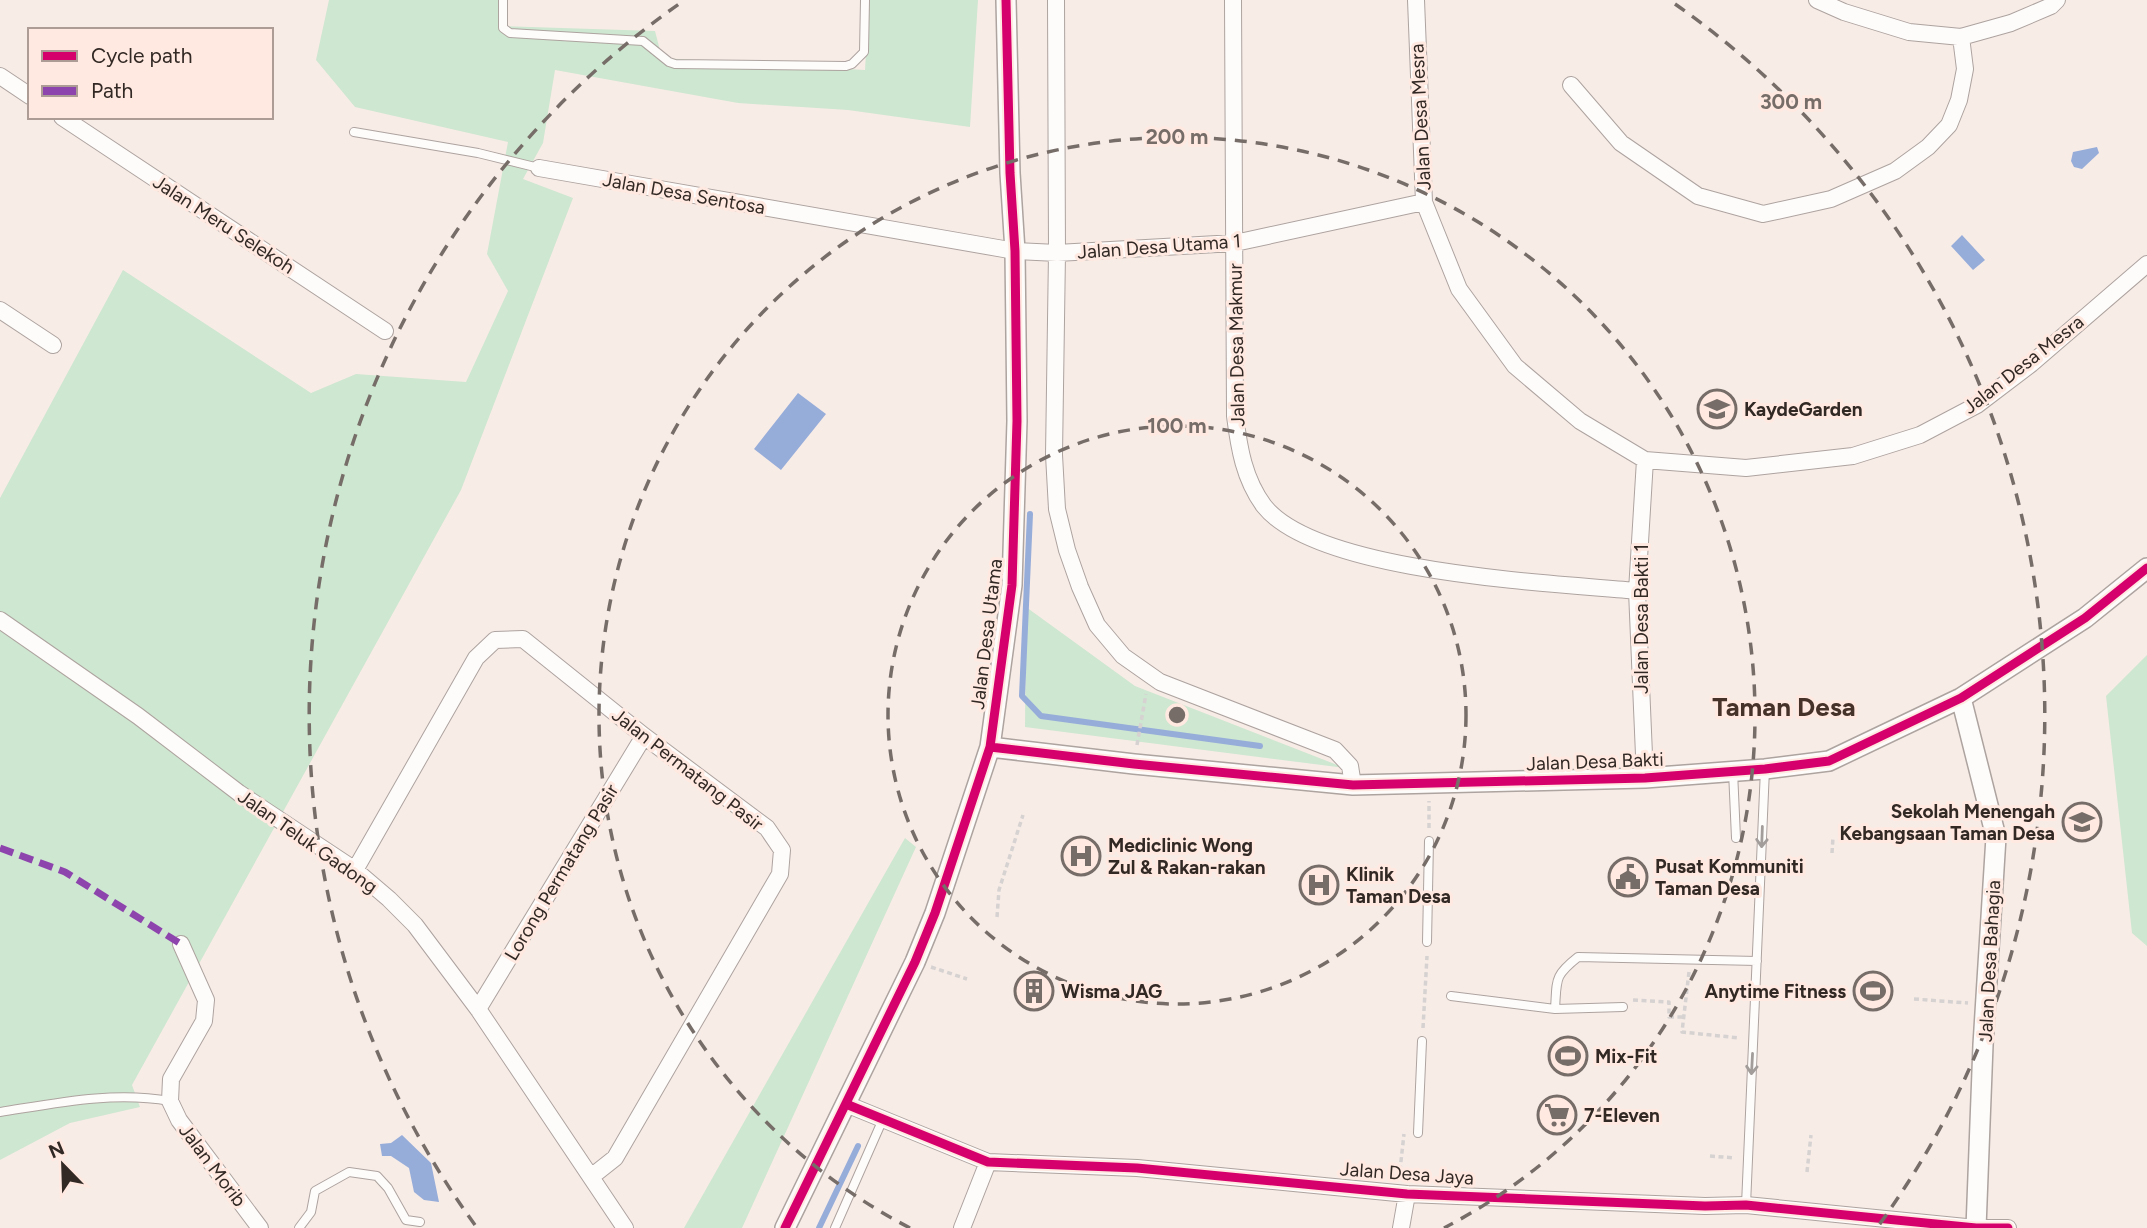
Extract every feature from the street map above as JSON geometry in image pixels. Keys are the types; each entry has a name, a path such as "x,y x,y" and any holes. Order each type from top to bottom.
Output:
{"street":[{"name":"Jalan Desa Utama","path":"785,1228 915,962 935,913 990,747 1012,585 1017,421 1016,251 1010,173 1006,0"},
{"path":"1056,0 1057,253 1054,455 1057,509 1067,550 1097,625 1123,656 1160,682 1335,750 1350,765 1353,785"},
{"name":"Jalan Desa Makmur","path":"1233,0 1235,416 1240,458 1265,507 1287,525 1316,541 1369,557 1458,573 1637,591"},
{"name":"Jalan Desa Mesra","path":"1416,0 1424,202 1460,289 1515,366 1580,421 1645,460 1746,468 1853,456 1920,435 1977,405 2031,363 2147,264"},
{"path":"1817,0 1844,12 1909,32 1961,37 2011,23 2051,6 2057,0"},
{"path":"1571,85 1621,143 1698,197 1763,214 1831,200 1895,171 1928,147 1949,125 1959,100 1965,69 1961,37"},
{"path":"0,76 28,95"},
{"name":"Jalan Meru Selekoh","path":"65,119 386,331"},
{"name":"Jalan Desa Sentosa","path":"539,167 1016,251"},
{"name":"Jalan Desa Utama 1","path":"1016,251 1057,253 1235,243 1424,202"},
{"path":"0,310 53,345"},
{"name":"Jalan Desa Bakti 1","path":"1645,460 1637,591 1645,778"},
{"name":"Jalan Desa Bakti","path":"990,747 1353,785 1645,778 1829,761 1961,698 2085,618 2147,568"},
{"name":"Jalan Teluk Gadong","path":"0,620 138,716 239,793 355,870 415,925 478,1009 625,1228"},
{"name":"Jalan Permatang Pasir","path":"355,870 476,658 495,640 523,639 644,736 767,828 782,849 780,874 615,1158 591,1177"},
{"name":"Jalan Desa Bahagia","path":"1961,698 1996,837 1983,1045 1976,1228"},
{"name":"Lorong Permatang Pasir","path":"478,1009 644,736"},
{"name":"Jalan Morib","path":"181,944 206,1000 204,1021 171,1079 170,1101 179,1120 260,1228"},
{"name":"Jalan Desa Jaya","path":"846,1104 988,1162 1137,1168 1402,1193 1705,1206 1746,1205 1976,1228 2008,1228"},
{"path":"962,1228 988,1162"},
{"path":"1401,1228 1402,1193"}],"lane":[{"path":"503,0 503,28 510,33 643,41 675,64 846,66 852,64 864,52 865,0"},
{"name":"Jalan Desa Sentosa","path":"354,132 478,153 539,167"},
{"path":"1746,1205 1765,769"},
{"path":"1733,771 1737,838"},
{"path":"1427,942 1429,841"},
{"path":"1555,1009 1558,976 1578,957 1757,961"},
{"path":"1451,996 1555,1009 1623,1007"},
{"path":"1418,1133 1422,1041"},
{"path":"0,1112 97,1096 147,1097 170,1101"},
{"path":"835,1228 883,1119"},
{"path":"299,1228 311,1212 315,1191 349,1172 377,1175 388,1188 406,1220 420,1223"}],"path":[{"path":"1138,739 1150,675"},
{"path":"1429,803 1429,812"},
{"path":"997,917 999,890 1023,815"},
{"path":"1832,853 1833,837"},
{"path":"1422,1041 1427,942"},
{"path":"1690,959 1682,1032 1753,1039"},
{"path":"947,972 967,979"},
{"path":"1636,999 1669,1002 1669,1017 1685,1017"},
{"path":"1914,999 1987,1003"},
{"path":"1402,1193 1404,1132"},
{"path":"1807,1172 1811,1135"},
{"path":"1710,1156 1748,1158"}],"green space":[{"path":"329,0 505,0 498,26 655,31 662,58 865,70 869,0 978,0 970,127 848,110 738,103 555,70 543,143 523,179 573,198 461,490 132,1085 140,1107 70,1123 0,1160 0,498 123,270 311,393 356,374 466,382 508,291 487,254 508,142 355,107 316,60"},
{"path":"1026,607 1135,686 1345,768 1025,727"},
{"path":"2147,655 2147,946 2132,933 2106,696"},
{"path":"905,838 916,847 742,1228 684,1228"}],"water":[{"path":"2097,147 2099,153 2082,169 2074,167 2071,161 2073,152"},
{"path":"1962,235 1985,260 1973,270 1951,246"},
{"path":"798,393 826,414 781,470 754,449"},
{"path":"402,1135 431,1163 439,1202 424,1200 414,1192 409,1168 391,1156 382,1156 380,1144 391,1143"}],"waterway":[{"path":"1030,514 1022,696 1041,716 1260,746"},
{"path":"819,1228 858,1146"}],"marked path":[{"path":"0,848 65,872 181,944"}],"cycle path":[{"path":"785,1228 915,962 935,913 990,747 1012,585 1017,421 1015,251 1010,173 1006,0"},
{"path":"990,747 1353,785 1645,778 1829,761 1961,698 2085,618 2147,568"},
{"path":"846,1104 988,1162 1137,1168 1407,1194 1705,1206 1746,1205 1976,1228 2008,1228"}],"place":[{"name":"KaydeGarden","path":"1717,409"},
{"name":"Sekolah Menengah Kebangsaan Taman Desa","path":"2082,822"},
{"name":"Mediclinic Wong Zul & Rakan-rakan","path":"1081,856"},
{"name":"Pusat Kommuniti Taman Desa","path":"1628,877"},
{"name":"Klinik Taman Desa","path":"1319,885"},
{"name":"Wisma JAG","path":"1034,991"},
{"name":"Anytime Fitness","path":"1873,991"},
{"name":"Mix-Fit","path":"1568,1056"},
{"name":"7-Eleven","path":"1557,1115"}],"district":[{"name":"Taman Desa","path":"1784,707"}]}
